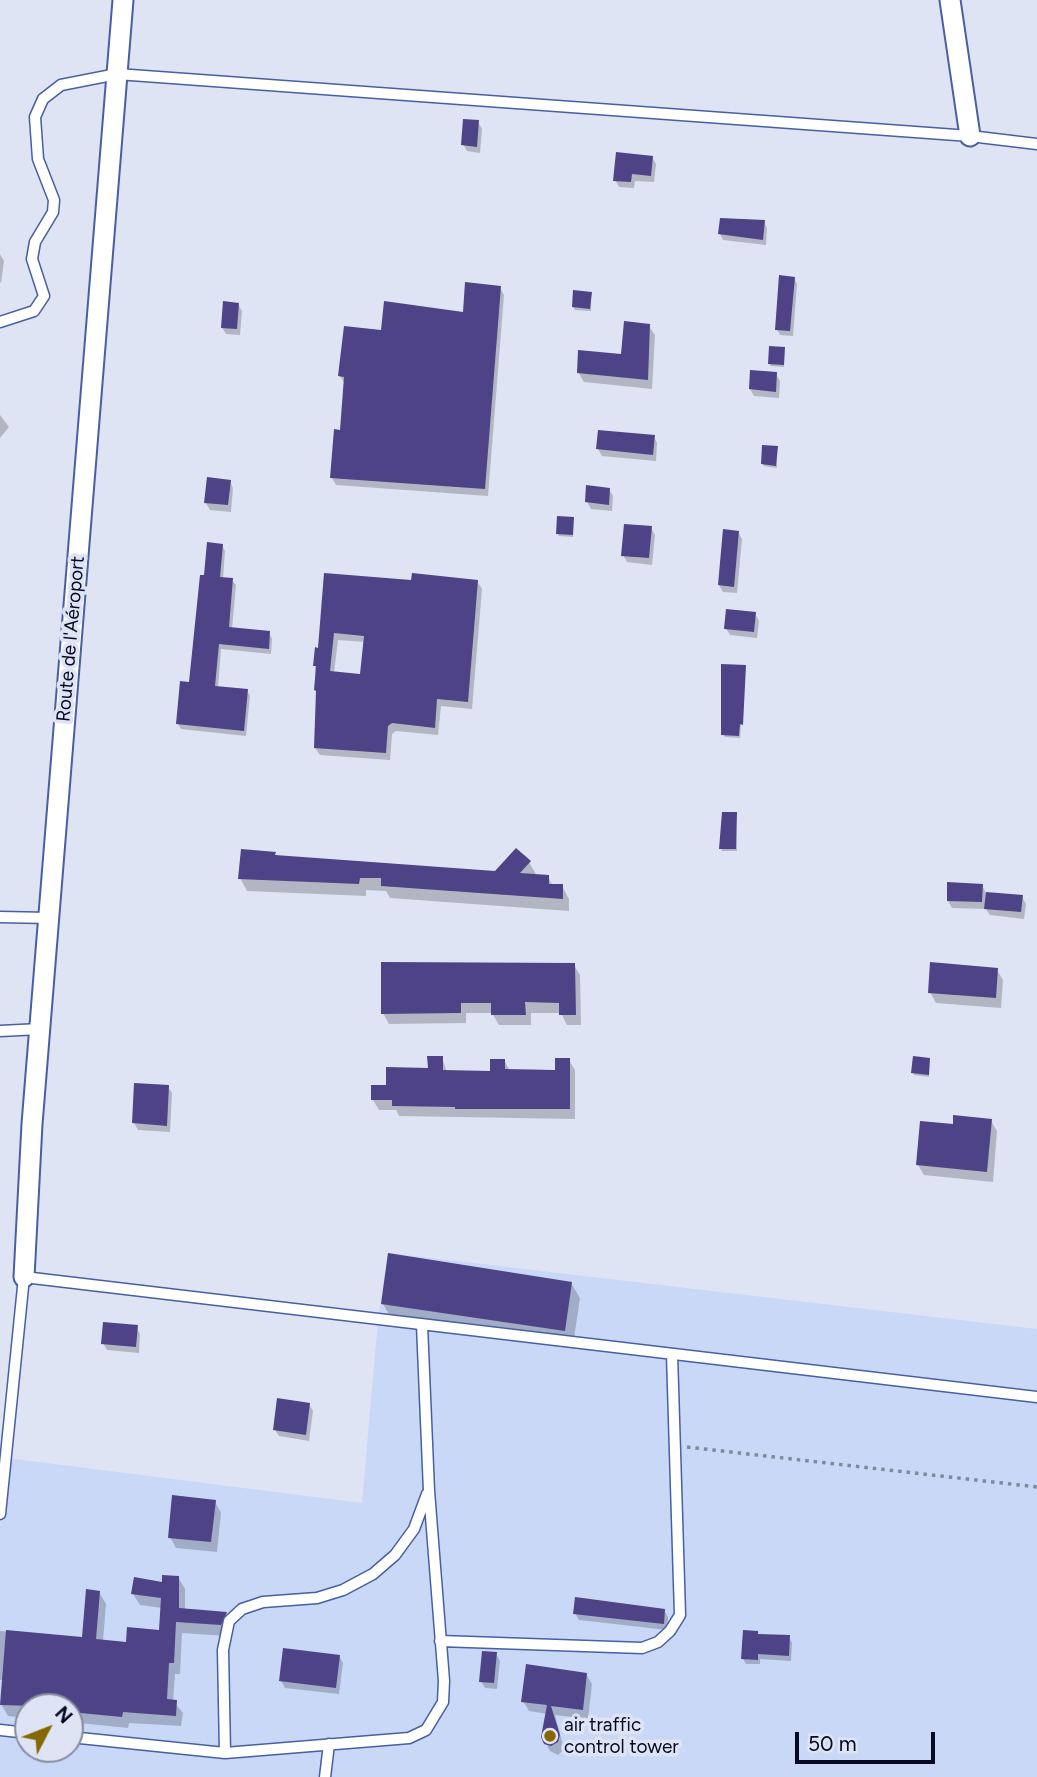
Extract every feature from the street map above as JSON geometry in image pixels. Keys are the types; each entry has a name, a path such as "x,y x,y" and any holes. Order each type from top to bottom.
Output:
{"street":[{"name":"Route de l'Aéroport","path":"23,1278 40,1029 123,0"},
{"path":"950,0 970,136"}],"lane":[{"path":"0,322 34,311 44,296 32,259 35,242 53,212 54,200 38,159 35,117 43,99 61,85 117,74 970,136 1037,144"},
{"path":"0,917 49,918"},
{"path":"0,1031 40,1029"},
{"path":"0,1514 23,1278 1037,1397"},
{"path":"84,1738 225,1753 409,1738 426,1730 443,1702 429,1490 422,1325"},
{"path":"440,1641 642,1648 658,1642 670,1631 680,1615 672,1354"},
{"path":"225,1753 223,1650 229,1621 242,1609 252,1605 317,1598 343,1590 373,1574 395,1555 414,1529 429,1490"},
{"path":"325,1777 329,1744"}],"path":[{"path":"675,1446 1037,1487"}],"shaded area":[{"path":"388,1253 1037,1329 1037,1777 0,1777 0,1457 362,1503 378,1320"}],"building":[{"path":"463,119 479,120 477,147 461,145"},
{"path":"616,152 653,156 651,176 632,174 631,182 613,181"},
{"path":"720,218 765,220 763,240 718,234"},
{"path":"779,275 795,277 790,331 775,330"},
{"path":"465,282 501,286 485,489 330,478 334,429 340,430 344,377 338,376 344,326 381,330 384,301 463,312"},
{"path":"573,290 592,292 590,309 572,307"},
{"path":"223,301 239,303 237,329 221,328"},
{"path":"624,321 650,324 648,380 577,373 578,350 621,354"},
{"path":"769,346 785,347 784,365 768,364"},
{"path":"750,370 777,372 776,392 749,389"},
{"path":"598,430 655,435 653,455 596,449"},
{"path":"762,445 778,446 776,466 761,464"},
{"path":"207,477 231,480 228,505 204,503"},
{"path":"586,485 610,488 609,505 585,502"},
{"path":"557,516 574,517 573,535 556,534"},
{"path":"624,524 652,526 649,558 621,556"},
{"path":"723,529 739,531 734,587 718,585"},
{"path":"207,542 223,544 220,577 233,578 229,627 270,631 269,649 219,644 215,686 248,689 244,731 176,724 180,681 189,682 200,575 204,575"},
{"path":"324,573 411,580 412,573 478,580 468,702 437,699 435,728 392,723 388,726 386,753 314,748 316,666 313,666 315,647 318,648","holes":["334,633 364,636 360,674 330,671"]},
{"path":"726,609 756,612 754,632 724,629"},
{"path":"721,664 746,665 743,725 740,724 739,736 721,735"},
{"path":"722,812 737,812 736,849 719,849"},
{"path":"516,848 531,861 520,873 549,875 549,884 563,884 563,899 381,886 381,878 360,878 359,884 238,879 241,849 276,852 275,855 495,871"},
{"path":"947,882 983,884 982,902 947,901"},
{"path":"986,892 1023,895 1021,912 984,909"},
{"path":"381,962 575,963 576,1015 559,1015 559,1003 525,1002 526,1015 491,1015 491,1003 461,1003 461,1013 381,1014"},
{"path":"930,962 998,968 996,998 928,993"},
{"path":"427,1056 443,1056 443,1070 490,1071 490,1059 505,1059 505,1069 555,1070 555,1058 570,1058 570,1109 455,1109 392,1106 392,1100 371,1100 371,1085 386,1085 386,1067 428,1068"},
{"path":"913,1056 930,1058 929,1075 911,1073"},
{"path":"134,1083 169,1085 167,1126 132,1123"},
{"path":"953,1115 992,1119 987,1172 916,1165 920,1121 953,1124"},
{"path":"388,1253 572,1282 565,1331 381,1304"},
{"path":"103,1322 138,1325 136,1347 101,1344"},
{"path":"277,1398 310,1403 306,1435 273,1430"},
{"path":"172,1495 216,1500 211,1542 168,1538"},
{"path":"162,1575 179,1576 179,1608 227,1612 221,1625 176,1622 174,1663 169,1663 167,1699 177,1700 176,1716 123,1712 122,1717 84,1713 84,1693 14,1693 14,1705 0,1705 6,1630 82,1637 86,1589 100,1591 96,1639 126,1642 127,1627 159,1630 161,1598 131,1594 134,1577 162,1582"},
{"path":"575,1597 665,1609 664,1624 573,1614"},
{"path":"743,1630 758,1631 758,1634 790,1635 789,1656 758,1654 758,1660 741,1659"},
{"path":"283,1648 340,1655 336,1688 279,1681"},
{"path":"482,1651 497,1652 494,1683 479,1682"},
{"path":"526,1664 587,1673 583,1710 551,1706 560,1735 558,1742 551,1746 544,1744 541,1737 547,1705 521,1702"}],"place":[{"name":"air traffic control tower","path":"550,1736"}]}
